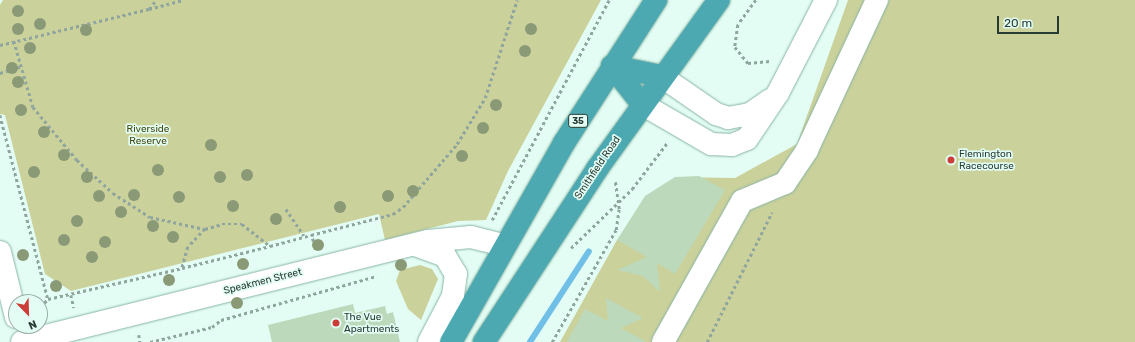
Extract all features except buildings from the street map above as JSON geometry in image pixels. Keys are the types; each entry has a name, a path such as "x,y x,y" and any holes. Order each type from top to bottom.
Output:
{"highway":[{"name":"35","path":"451,342 504,245 612,66 656,0"},
{"name":"Smithfield Road","path":"484,342 534,263 661,76 719,0"},
{"path":"612,66 661,76"},
{"path":"612,66 642,104"},
{"path":"504,245 534,263"}],"street":[{"path":"661,76 716,114 735,118 766,104 780,68 826,0"},
{"path":"664,342 742,201 785,183 807,150 877,0"},
{"path":"642,104 711,144 740,143 758,127 780,68"},
{"name":"Speakmen Street","path":"22,342 415,244 447,238 481,238 504,245"},
{"path":"415,244 445,256 456,274 453,296 429,342"},
{"path":"0,252 10,294"}],"path":[{"path":"149,9 156,0"},
{"path":"0,45 182,0"},
{"path":"48,299 270,246 393,214 404,208 457,144 485,98 517,0"},
{"path":"481,238 609,0"},
{"path":"756,0 738,25 735,47 741,57 755,65 780,68"},
{"path":"14,41 20,67 33,107 77,160 113,193 150,217 205,229"},
{"path":"0,73 20,67"},
{"path":"0,115 47,294"},
{"path":"618,201 632,189 680,127"},
{"path":"552,342 616,230 618,201 609,152"},
{"path":"707,342 785,183"},
{"path":"286,208 304,236"},
{"path":"182,268 191,242 205,229 222,224 242,224 270,246"},
{"path":"311,235 321,267"},
{"path":"150,342 372,280 382,272"}],"green space":[{"name":"Riverside Reserve","path":"3,0 601,0 508,171 486,220 458,221 385,240 379,214 71,291 45,274 5,115 0,114 0,5"},
{"name":"Flemington Racecourse","path":"848,0 1135,0 1135,342 560,342 617,240 675,177 735,178 797,144"},
{"path":"420,265 432,269 438,279 421,320 408,309 396,281 400,270"}],"waterway":[{"path":"530,342 589,251"}],"place":[{"name":"Flemington Racecourse","path":"951,160"},
{"name":"The Vue Apartments","path":"336,323"}]}
